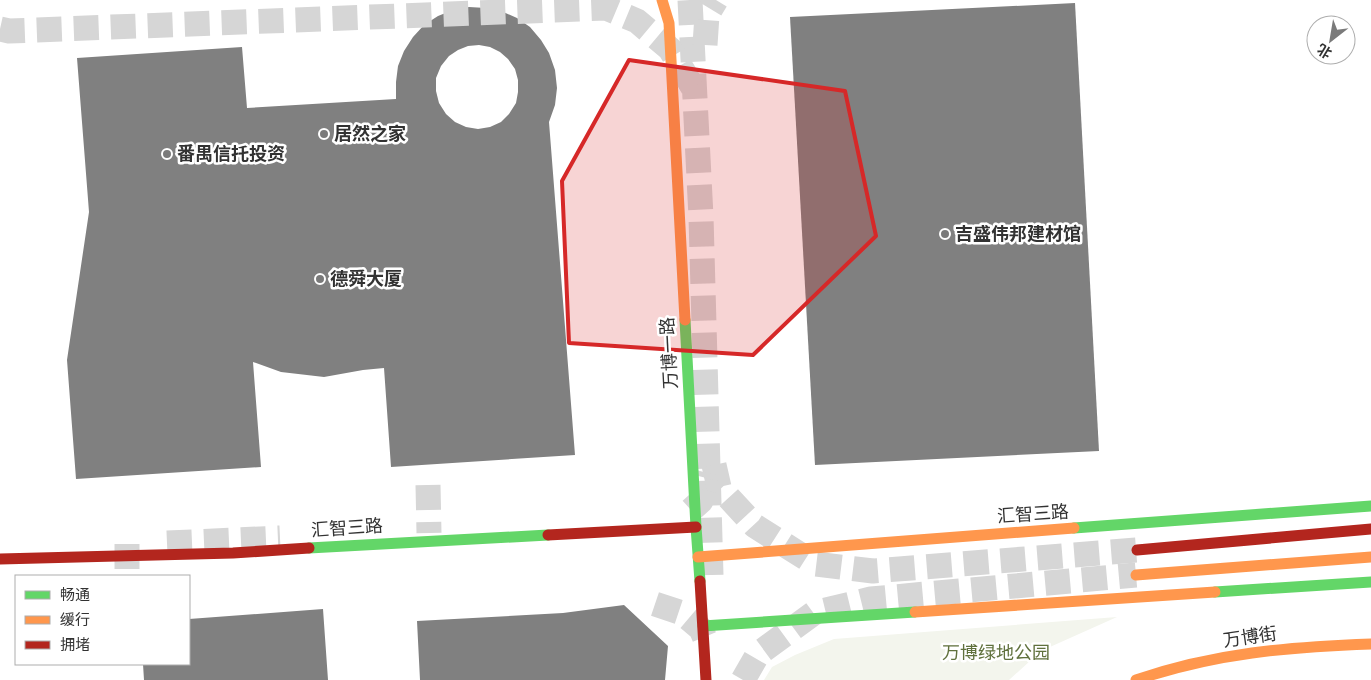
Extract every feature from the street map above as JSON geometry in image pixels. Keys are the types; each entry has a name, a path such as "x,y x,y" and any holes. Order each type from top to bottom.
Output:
{"street":[{"name":"万博一路","path":"662,0 669,24 706,680"},
{"path":"669,24 678,8"},
{"name":"汇智三路","path":"698,556 1371,506"},
{"name":"汇智三路","path":"0,559 233,553 696,527"},
{"path":"1137,550 1371,529"},
{"path":"1136,575 1371,557"},
{"path":"703,626 1371,582"},
{"name":"万博街","path":"1136,680 1194,663 1239,655 1338,645 1371,644"}],"highlighted area":[{"path":"629,60 845,91 876,236 753,355 569,343 562,181"}],"green space":[{"name":"万博绿地公园","path":"1117,617 1041,651 1009,680 764,680 772,667 834,639"}],"building":[{"name":"吉盛伟邦建材馆","path":"1075,3 1099,451 815,465 790,17"},
{"path":"469,7 486,8 501,11 517,18 530,27 541,40 549,53 555,70 557,88 555,105 549,122 575,455 391,467 384,368 324,377 281,372 253,362 261,467 76,479 67,360 89,212 77,58 242,47 247,108 396,99 398,66 404,51 424,25 438,16 453,10","holes":["468,46 490,47 508,59 515,69 518,80 516,103 501,122 490,127 478,129 466,127 455,122 446,114 439,103 436,91 436,78 441,66 449,56 458,50"]},
{"path":"624,605 668,646 665,680 420,680 417,621 563,613"},
{"path":"323,609 328,680 144,680 143,665 190,665 190,619"}],"tunnel":[{"path":"690,0 701,217 711,575"},
{"path":"705,45 707,15 716,0"},
{"path":"0,29 9,31 606,8 637,21 670,49 695,91"},
{"path":"714,465 719,487 755,526 815,564 873,571 1137,550"},
{"path":"691,510 701,501 708,473"},
{"path":"428,485 429,533"},
{"path":"167,543 280,538"},
{"path":"127,544 127,575"},
{"path":"743,680 758,654 814,613 871,599 1136,575"},
{"path":"655,604 682,613 701,629 709,648"}],"traffic: fast":[{"path":"685,320 700,581"},
{"path":"1074,528 1371,506"},
{"path":"309,548 548,535"},
{"path":"1215,592 1371,582"},
{"path":"703,626 915,612"}],"traffic: slow":[{"path":"662,0 669,23 685,320"},
{"path":"698,557 1074,528"},
{"path":"1136,575 1371,557"},
{"path":"915,612 1215,592"},
{"path":"1136,680 1194,663 1252,653 1310,647 1371,644"}],"traffic: jam":[{"path":"548,535 696,527"},
{"path":"1137,550 1371,529"},
{"path":"0,559 233,553 309,548"},
{"path":"700,581 706,680"}],"place":[{"name":"居然之家","path":"324,134"},
{"name":"番禺信托投资","path":"167,154"},
{"name":"吉盛伟邦建材馆","path":"945,234"},
{"name":"德舜大厦","path":"320,279"}]}
